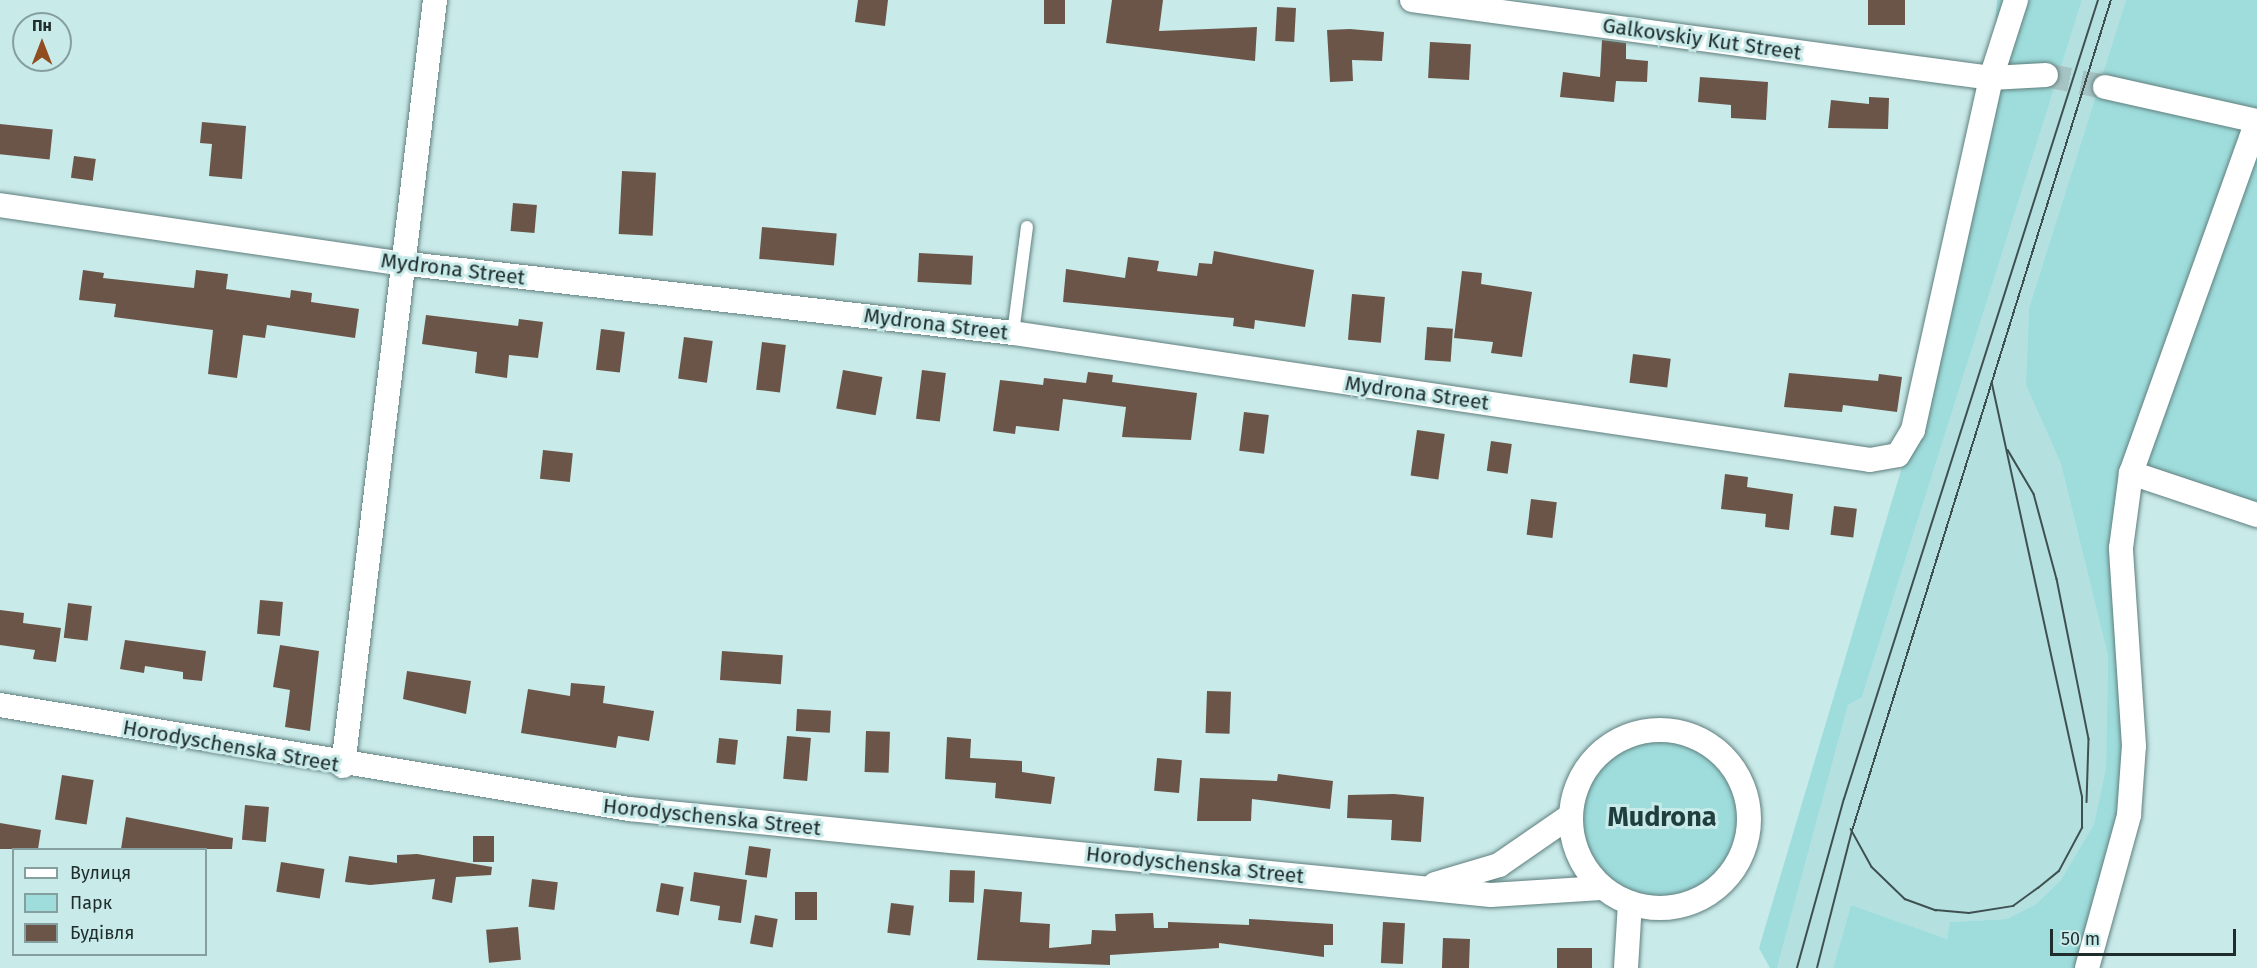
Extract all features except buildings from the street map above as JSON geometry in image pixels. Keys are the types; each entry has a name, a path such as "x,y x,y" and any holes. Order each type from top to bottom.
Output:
{"street":[{"path":"344,766 400,263 435,0"},
{"name":"Galkovskiy Kut Street","path":"1412,0 1991,78 2046,75"},
{"path":"1991,78 2016,0"},
{"name":"Mydrona Street","path":"0,205 400,263 1013,333 1870,460 1898,455 1913,430 1991,78"},
{"path":"2087,968 2129,815 2134,746 2121,548 2131,473 2257,122 2105,87"},
{"path":"2131,473 2257,515"},
{"name":"Horodyschenska Street","path":"0,705 344,766 629,809 1429,885 1491,895 1601,888"},
{"path":"1659,730 1687,735 1714,748 1734,770 1749,817 1743,851 1732,871 1712,891 1685,904 1654,908 1630,903 1601,888 1575,848 1570,816 1577,785 1589,764 1633,734 1659,730"},
{"name":"Horodyschenska Street","path":"1429,885 1499,865 1570,816"},
{"path":"1626,968 1630,903"}],"lane":[{"path":"1013,333 1027,227"}],"shaded area":[{"path":"2082,0 2126,0 2029,308 2026,385 2061,464 2108,656 2106,768 2094,824 2061,880 2036,904 2007,919 1950,922 1947,939 1851,905 1833,968 1777,968 1848,705 1862,697"}],"green space":[{"path":"1997,0 2082,0 1862,697 1848,705 1777,968 1770,968 1759,948 1913,430 1991,78"},
{"path":"2126,0 2257,0 2257,515 2131,474 2134,746 2087,968 1833,968 1851,905 1947,939 1950,922 2007,919 2036,904 2061,880 2094,824 2106,768 2108,656 2061,464 2026,385 2029,308"},
{"path":"1660,733 1693,740 1721,758 1739,786 1746,819 1739,852 1721,880 1693,898 1660,905 1627,898 1599,880 1581,852 1574,819 1581,786 1599,758 1627,740"}],"tunnel":[{"path":"2046,75 2105,87"}],"tram line":[{"path":"1797,968 1844,799 2098,0"},
{"path":"1817,968 1852,831 2111,0"},
{"path":"1851,829 1872,867 1905,899 1936,910 1969,913 2013,906 2038,888 2059,871 2082,828 2082,797 1992,383"},
{"path":"2008,450 2034,494 2057,579 2089,739 2087,802"}],"district":[{"name":"Mudrona","path":"1662,818"}]}
